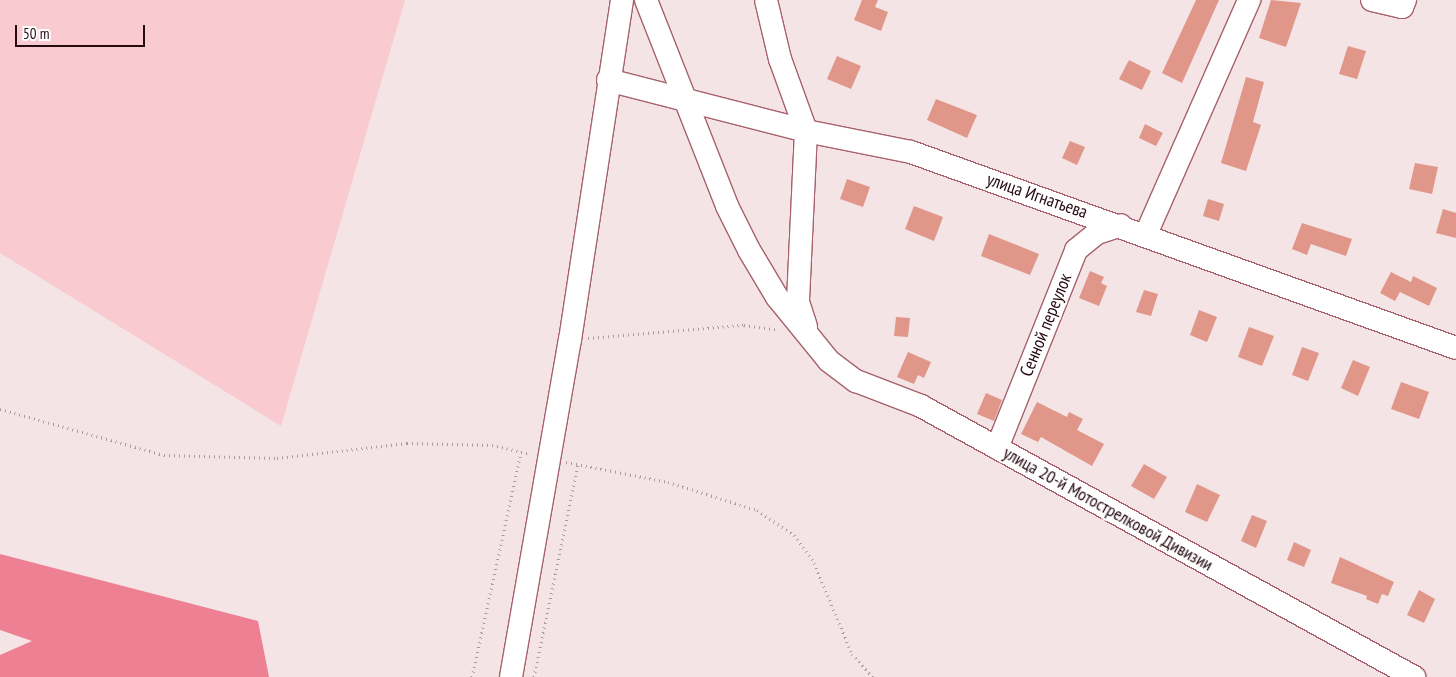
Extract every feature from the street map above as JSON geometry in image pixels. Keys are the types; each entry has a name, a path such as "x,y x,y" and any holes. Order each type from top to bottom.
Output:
{"street":[{"path":"511,677 570,340 608,80 622,0"},
{"name":"улица 20-й Мотострелковой Дивизии","path":"646,0 726,206 777,297 829,361 856,381 922,406 1414,677"},
{"path":"766,0 780,59 806,131 798,302 809,335"},
{"path":"1146,234 1249,0"},
{"path":"1372,0 1402,7 1405,0"},
{"name":"улица Игнатьева","path":"608,80 806,131 911,152 1121,225 1456,348"},
{"name":"Сенной переулок","path":"997,448 1076,250 1097,233 1121,225"}],"path":[{"path":"570,340 744,325 809,335"},
{"path":"0,409 164,454 277,458 407,443 492,445 549,459 668,482 757,510 794,534 814,563 852,654 873,677"},
{"path":"472,677 521,452"},
{"path":"534,677 578,464"}],"shaded area":[{"path":"0,0 405,0 281,426 0,253"},
{"path":"0,554 258,621 269,677 0,677 0,655 32,641 0,630"}],"building":[{"path":"862,0 878,0 875,7 888,12 881,31 854,20"},
{"path":"1196,0 1219,0 1182,83 1162,73"},
{"path":"1271,0 1301,3 1286,47 1259,38"},
{"path":"1348,46 1366,51 1357,79 1339,74"},
{"path":"837,56 861,66 851,89 827,79"},
{"path":"1129,60 1151,71 1142,90 1119,79"},
{"path":"1246,77 1264,82 1253,122 1261,125 1246,171 1221,163"},
{"path":"936,99 977,115 967,138 927,120"},
{"path":"1145,124 1163,133 1156,146 1139,138"},
{"path":"1070,141 1085,147 1077,165 1062,158"},
{"path":"1415,163 1438,167 1432,194 1409,189"},
{"path":"847,179 870,187 863,207 840,199"},
{"path":"1208,199 1224,204 1219,221 1203,216"},
{"path":"914,206 943,217 934,241 905,229"},
{"path":"1443,209 1456,213 1456,238 1436,233"},
{"path":"1302,223 1352,239 1346,256 1311,244 1307,255 1292,249"},
{"path":"989,234 1039,254 1030,275 981,256"},
{"path":"1090,271 1104,277 1101,283 1107,286 1099,306 1079,298"},
{"path":"1391,272 1411,282 1413,276 1437,288 1429,306 1400,292 1395,301 1380,293"},
{"path":"1144,290 1158,294 1151,316 1136,312"},
{"path":"1199,310 1217,317 1207,342 1190,335"},
{"path":"896,317 910,318 908,337 894,336"},
{"path":"1249,327 1274,336 1262,366 1238,357"},
{"path":"1302,347 1319,353 1308,381 1292,375"},
{"path":"908,352 931,362 924,378 918,375 914,384 897,377"},
{"path":"1353,360 1370,367 1358,396 1341,388"},
{"path":"1401,382 1429,392 1419,419 1391,409"},
{"path":"986,393 1002,400 994,421 977,414"},
{"path":"1037,402 1067,417 1069,412 1083,419 1077,430 1104,444 1092,466 1041,437 1038,442 1021,434"},
{"path":"1144,464 1167,477 1154,499 1131,486"},
{"path":"1197,484 1220,495 1207,522 1185,512"},
{"path":"1252,515 1267,521 1256,548 1241,541"},
{"path":"1294,542 1311,550 1304,567 1287,560"},
{"path":"1340,557 1394,582 1388,596 1382,594 1378,604 1366,599 1367,596 1331,583"},
{"path":"1419,590 1435,599 1424,623 1407,615"}]}
